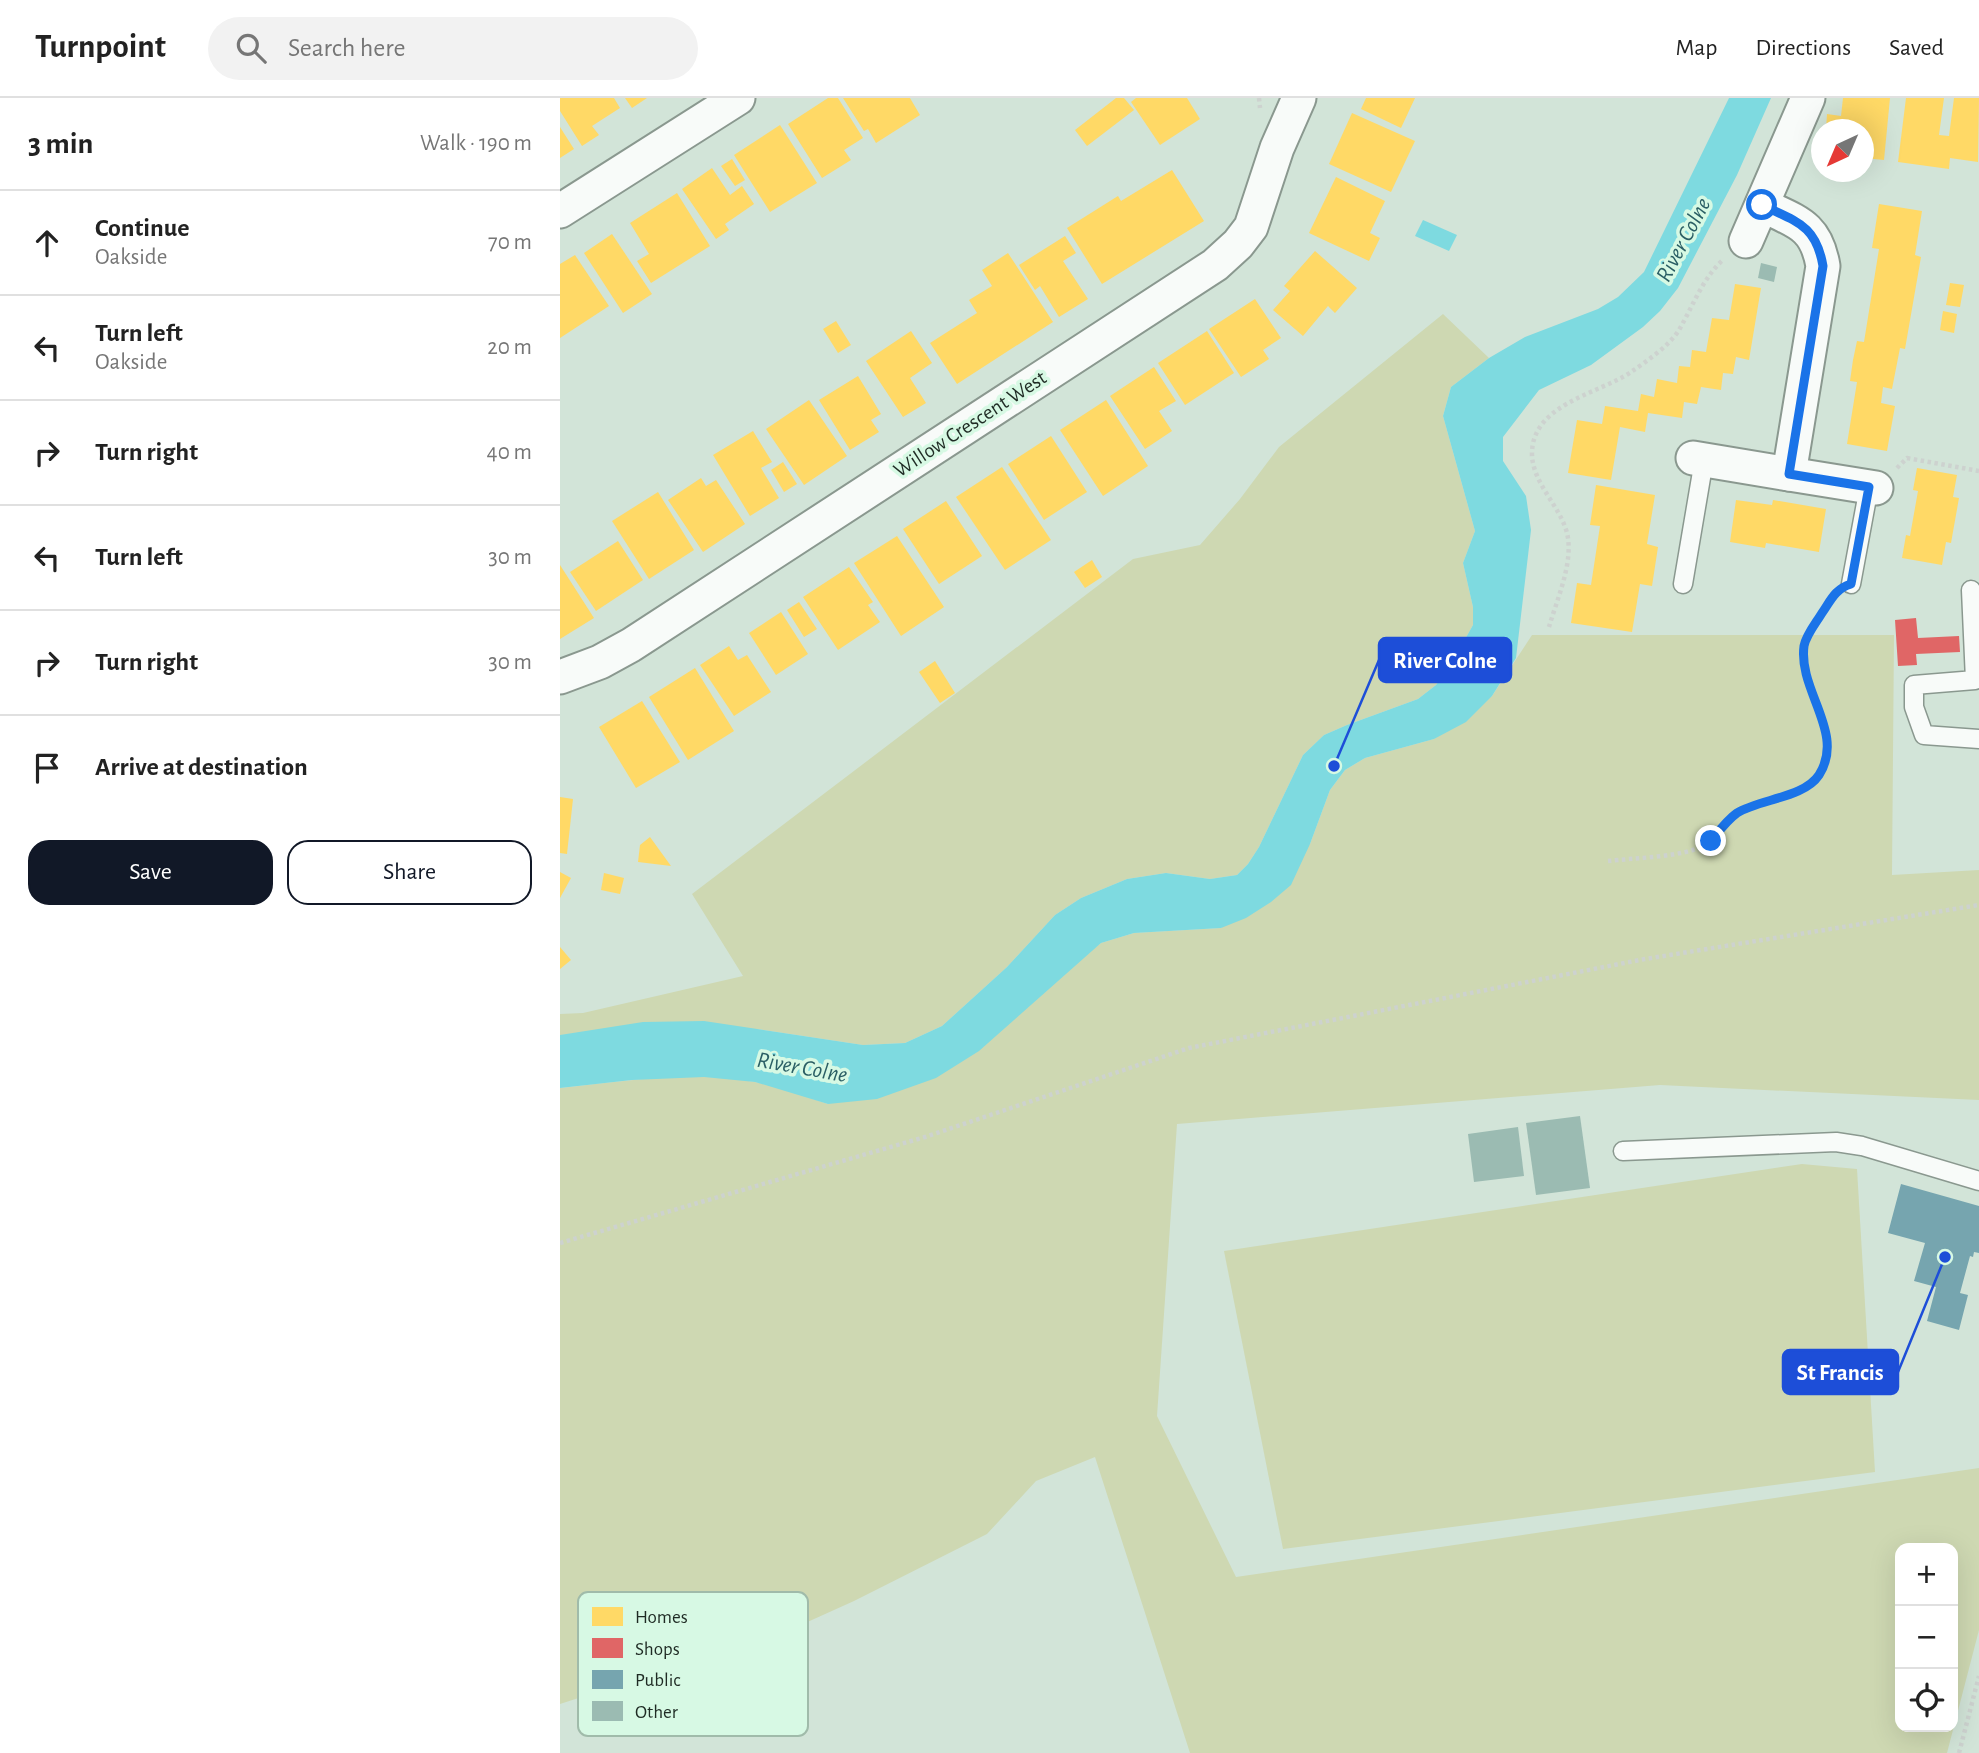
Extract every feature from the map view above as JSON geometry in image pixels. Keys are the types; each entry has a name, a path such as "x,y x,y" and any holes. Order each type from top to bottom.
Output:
{"street":[{"path":"560,211 738,98"},
{"name":"Willow Crescent West","path":"560,677 600,662 631,645 1215,265 1238,244 1251,227 1277,148 1299,98"},
{"path":"1746,241 1808,98"},
{"path":"1762,205 1808,230 1817,240 1823,266 1789,474"},
{"path":"1699,459 1872,488"}],"lane":[{"path":"1683,584 1699,459"},
{"path":"1851,584 1872,488"},
{"path":"1971,590 1975,680 1914,685 1914,707 1924,735 1979,739"},
{"path":"1623,1151 1836,1142 1862,1146 1979,1181"}],"path":[{"path":"1549,626 1566,566 1568,547 1566,531 1535,469 1532,456 1535,435 1556,411 1578,396 1629,373 1657,353 1677,333 1712,270 1746,241"},
{"path":"1872,488 1907,458 1979,471"},
{"path":"1608,861 1687,851 1704,846 1737,814 1807,786 1817,778 1825,763 1828,744 1825,724 1813,700 1805,667 1804,645 1838,588 1851,584"},
{"path":"560,1243 925,1137 1189,1048 1645,959 1979,905"},
{"path":"1959,1753 1979,1676"}],"green space":[{"path":"1443,314 1489,358 1451,387 1443,416 1475,531 1463,563 1473,607 1473,625 1436,685 1418,699 1324,735 1303,755 1259,847 1237,875 1210,879 1166,873 1127,879 1081,898 1055,915 1007,967 942,1026 905,1043 863,1045 757,1029 560,1035 560,1014 583,1013 743,976 692,894 1133,559 1200,545 1240,499 1279,447"},
{"path":"1532,635 1894,635 1892,875 1979,870 1979,1100 1660,1085 1177,1124 1157,1416 1236,1577 1979,1468 1979,1630 1958,1711 1958,1543 1895,1543 1895,1732 1952,1732 1947,1753 1190,1753 1095,1457 1036,1481 987,1534 808,1622 808,1592 578,1592 578,1698 560,1704 560,1088 658,1078 707,1077 764,1084 828,1104 1085,955 1101,943 1134,933 1221,928 1310,844 1330,790 1345,770 1365,758 1434,739 1492,696"},
{"path":"1802,1164 1857,1169 1875,1472 1283,1549 1224,1251"}],"water":[{"path":"1729,98 1771,98 1737,175 1678,288 1643,327 1591,365 1539,390 1503,437 1503,461 1526,496 1531,530 1516,658 1492,696 1466,722 1434,739 1365,758 1345,770 1330,790 1291,885 1271,902 1246,918 1221,928 1134,933 1101,943 979,1051 936,1078 877,1099 828,1104 755,1082 704,1077 632,1080 560,1088 560,1035 643,1022 704,1021 863,1045 905,1043 942,1026 1007,967 1055,915 1081,898 1127,879 1166,873 1210,879 1237,875 1259,847 1303,755 1324,735 1418,699 1436,685 1473,625 1473,607 1463,563 1475,531 1443,416 1451,387 1489,358 1525,337 1598,309 1618,297 1644,272"},
{"path":"1423,220 1457,235 1449,251 1415,236"}],"building: Homes":[{"path":"560,98 614,98 620,108 592,126 599,135 582,146 560,111"},
{"path":"625,98 647,98 632,108"},
{"path":"828,98 838,98 863,138 844,150 851,160 822,178 788,124"},
{"path":"843,98 910,98 920,115 876,143 868,129 864,131"},
{"path":"1116,98 1124,98 1134,110 1087,146 1075,130"},
{"path":"1136,98 1187,98 1200,119 1160,145 1131,102"},
{"path":"1366,98 1415,98 1401,128 1361,109"},
{"path":"1843,98 1890,98 1884,160 1874,159 1874,119 1827,119 1827,114 1841,116"},
{"path":"1906,98 1944,98 1939,135 1949,136 1954,98 1979,98 1978,162 1950,158 1949,169 1898,162"},
{"path":"1352,113 1415,141 1391,192 1329,164"},
{"path":"780,125 817,183 770,212 734,155"},
{"path":"560,127 574,149 560,158"},
{"path":"732,159 745,180 735,186 721,166"},
{"path":"712,168 730,195 742,186 754,204 725,224 729,230 716,239 682,189"},
{"path":"1172,170 1204,221 1102,284 1067,228 1118,196 1121,201"},
{"path":"1336,177 1385,201 1370,233 1380,238 1369,261 1309,233"},
{"path":"677,193 710,246 651,283 637,261 649,254 630,223"},
{"path":"1879,204 1922,211 1915,255 1921,257 1905,349 1900,348 1892,389 1883,387 1881,403 1895,406 1887,451 1847,444 1857,382 1850,381 1853,360 1857,341 1864,342 1879,249 1872,248"},
{"path":"612,234 652,294 623,313 584,253"},
{"path":"1065,236 1076,253 1063,261 1088,299 1059,317 1040,286 1035,290 1019,265"},
{"path":"1315,251 1357,288 1335,313 1328,306 1303,336 1273,310 1290,291 1284,286"},
{"path":"1008,253 1053,322 957,384 930,343 977,313 969,300 992,286 982,270"},
{"path":"575,255 609,306 560,338 560,264"},
{"path":"1950,283 1964,285 1960,307 1946,305"},
{"path":"1735,284 1761,288 1749,360 1736,357 1733,374 1723,373 1721,390 1701,387 1697,404 1684,402 1682,418 1648,413 1645,432 1620,427 1611,480 1568,473 1577,420 1602,424 1605,406 1638,411 1641,394 1654,397 1657,379 1677,383 1679,366 1690,367 1692,350 1706,352 1712,318 1729,320"},
{"path":"1255,299 1281,338 1263,350 1269,359 1241,377 1209,329"},
{"path":"1943,311 1957,314 1954,333 1940,330"},
{"path":"836,321 851,345 838,353 823,329"},
{"path":"911,331 932,363 910,378 926,403 903,417 866,361"},
{"path":"1207,331 1234,373 1185,405 1158,363"},
{"path":"1154,367 1176,401 1159,411 1172,431 1145,449 1110,396"},
{"path":"858,376 881,414 871,420 879,432 850,450 819,400"},
{"path":"809,400 847,456 804,485 766,429"},
{"path":"1106,400 1148,466 1103,496 1060,430"},
{"path":"753,431 772,462 761,468 779,498 750,516 713,455"},
{"path":"1051,436 1087,492 1044,520 1008,464"},
{"path":"783,462 797,484 784,492 771,470"},
{"path":"1002,467 1051,540 1005,570 956,497"},
{"path":"1917,468 1957,475 1953,497 1959,498 1951,543 1946,542 1942,565 1902,558 1906,535 1910,536 1918,491 1913,490"},
{"path":"701,478 706,486 716,480 745,524 703,552 668,500"},
{"path":"1596,485 1655,495 1647,544 1658,547 1652,586 1640,584 1632,632 1571,623 1577,583 1591,585 1600,526 1590,525"},
{"path":"658,492 694,550 649,579 612,521"},
{"path":"1736,500 1772,505 1773,500 1826,509 1819,552 1766,543 1765,548 1730,542"},
{"path":"946,501 982,556 939,584 903,529"},
{"path":"897,536 944,607 901,636 854,563"},
{"path":"618,541 643,580 596,611 570,572"},
{"path":"1092,560 1102,577 1085,588 1074,572"},
{"path":"560,565 594,618 560,639"},
{"path":"849,567 873,602 868,605 880,622 838,650 803,597"},
{"path":"799,602 817,629 804,637 787,610"},
{"path":"781,612 808,654 776,675 749,633"},
{"path":"729,646 738,660 747,655 771,692 734,716 700,665"},
{"path":"935,661 955,693 940,703 919,672"},
{"path":"695,668 734,731 688,760 649,697"},
{"path":"642,701 680,762 636,788 599,727"},
{"path":"560,797 573,799 567,854 560,853"},
{"path":"650,837 671,866 638,862 640,845"},
{"path":"560,872 571,878 560,898"},
{"path":"604,873 624,878 620,894 601,890"},
{"path":"560,947 571,960 560,969"}],"building: Shops":[{"path":"1916,618 1918,638 1959,636 1960,652 1916,654 1917,665 1898,666 1895,620"}],"building: Public":[{"path":"1901,1184 1979,1206 1979,1253 1974,1252 1973,1257 1970,1256 1960,1293 1968,1295 1959,1330 1927,1321 1936,1287 1914,1281 1925,1243 1888,1233"}],"building: Other":[{"path":"1761,263 1777,267 1774,282 1758,278"},
{"path":"1580,1116 1590,1188 1536,1195 1526,1123"},
{"path":"1518,1127 1524,1176 1474,1182 1468,1134"}],"place":[{"name":"River Colne","path":"1334,766"},
{"name":"St Francis","path":"1945,1257"}],"route":[{"path":"1711,841 1723,826 1745,809 1807,786 1817,778 1825,763 1828,744 1825,724 1813,700 1805,667 1804,645 1838,588 1851,584 1869,487 1789,474 1823,266 1817,240 1808,230 1762,205"}]}
